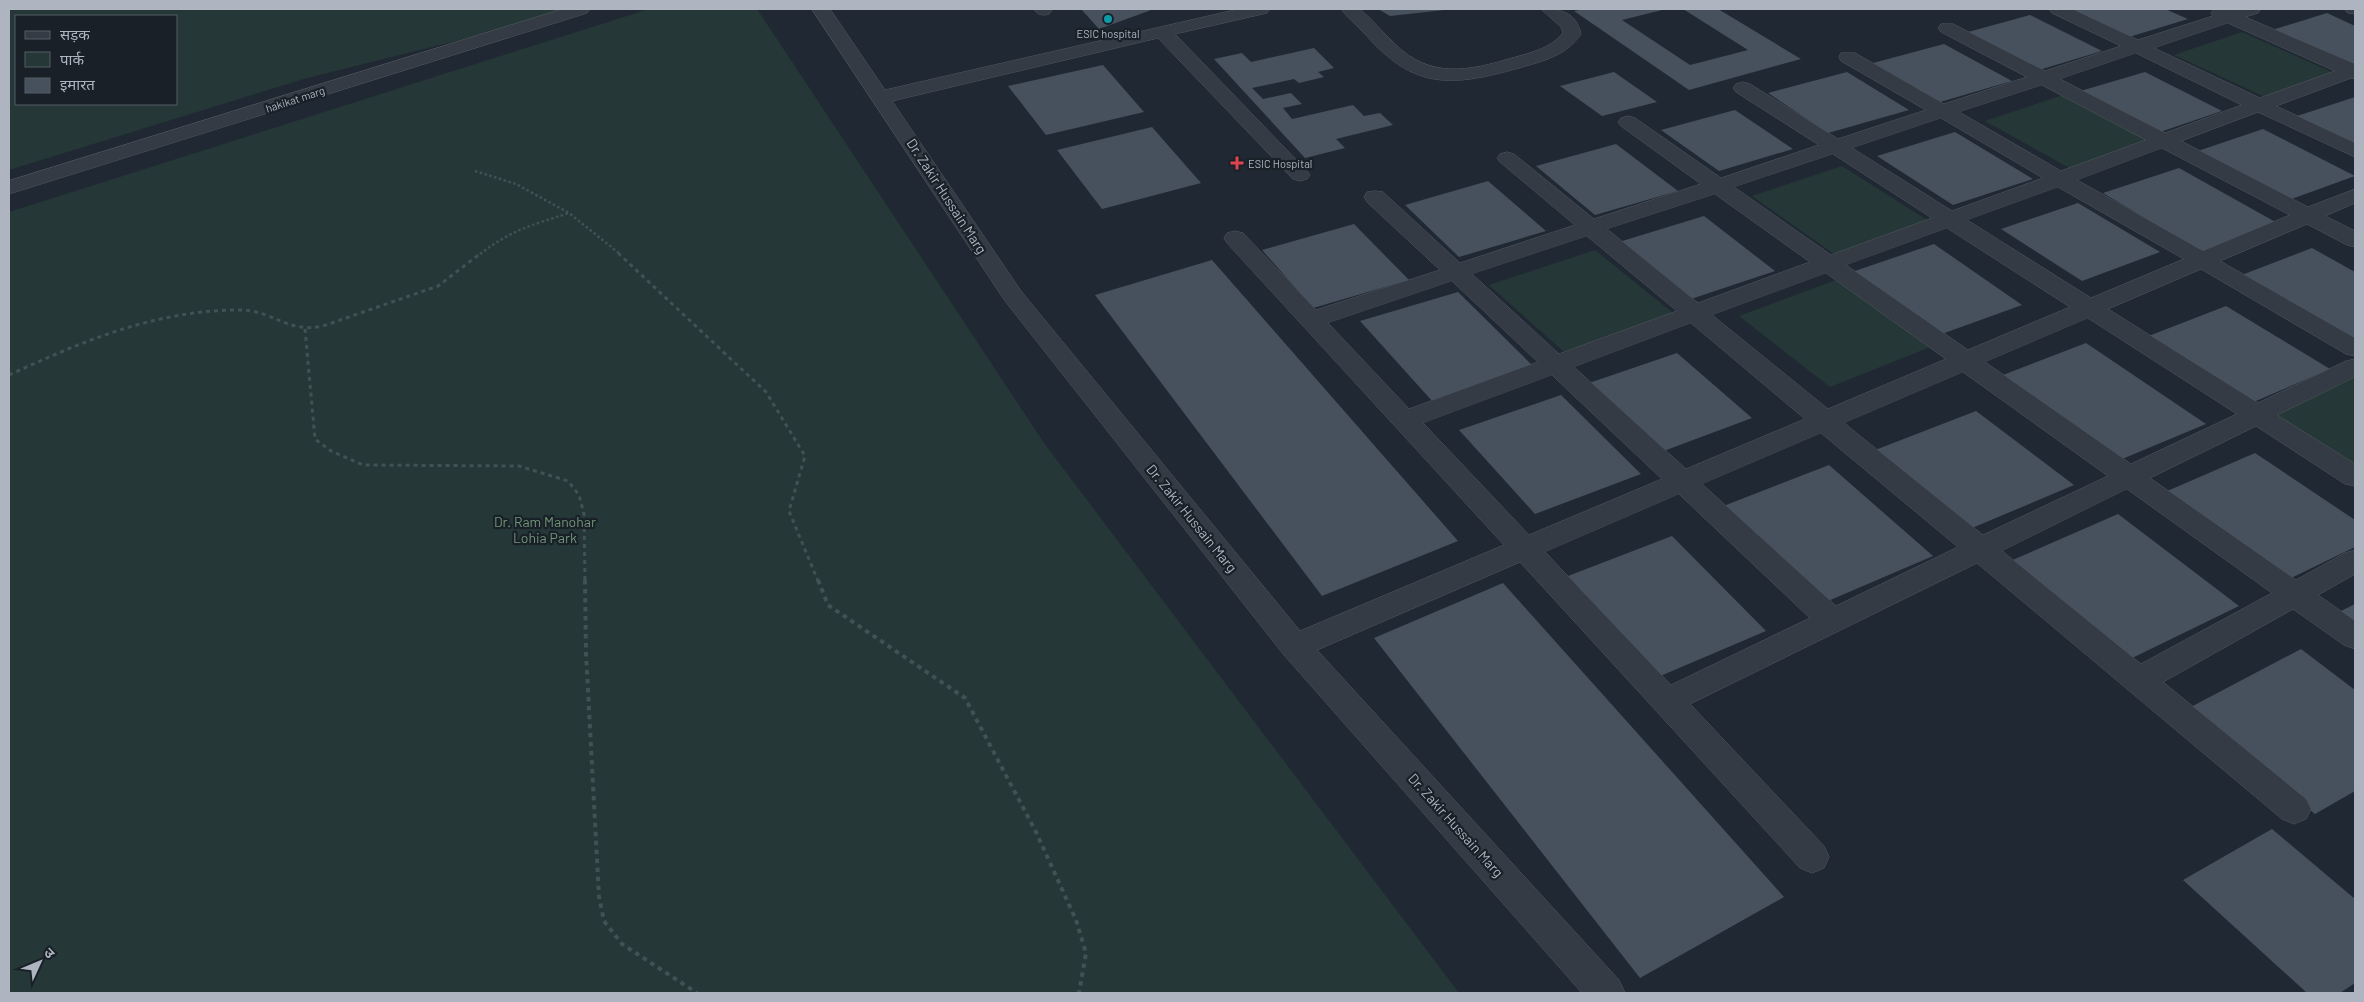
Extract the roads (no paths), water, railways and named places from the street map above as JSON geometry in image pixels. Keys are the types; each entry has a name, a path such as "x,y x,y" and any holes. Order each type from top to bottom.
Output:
{"street":[{"path":"514,9 534,23"},
{"name":"hakikat marg","path":"9,188 581,9"},
{"name":"Dr. Zakir Hussain Marg","path":"821,9 882,97 1013,296 1295,646 1606,993"},
{"path":"882,97 1261,9"},
{"path":"1350,9 1402,60 1444,76 1463,76 1482,73 1555,51 1566,43 1572,34 1570,25 1550,9"},
{"path":"2058,9 2355,152"},
{"path":"1311,320 2137,47 2219,13 2252,9"},
{"path":"2219,13 2354,71"},
{"path":"1947,28 2355,240"},
{"path":"1161,31 1300,175"},
{"path":"1848,57 2355,348"},
{"path":"1404,420 2354,71"},
{"path":"1743,88 2355,477"},
{"path":"1628,122 2355,637"},
{"path":"1507,158 2294,810"},
{"path":"1295,646 2355,195"},
{"path":"1375,196 1833,621"},
{"path":"1235,238 1812,857"},
{"path":"1667,701 2355,367"},
{"path":"2138,680 2355,561"}],"place":[{"name":"ESIC hospital","path":"1108,19"},
{"name":"ESIC Hospital","path":"1237,163"}],"park label":[{"name":"Dr. Ram Manohar Lohia Park","path":"545,530"}]}
